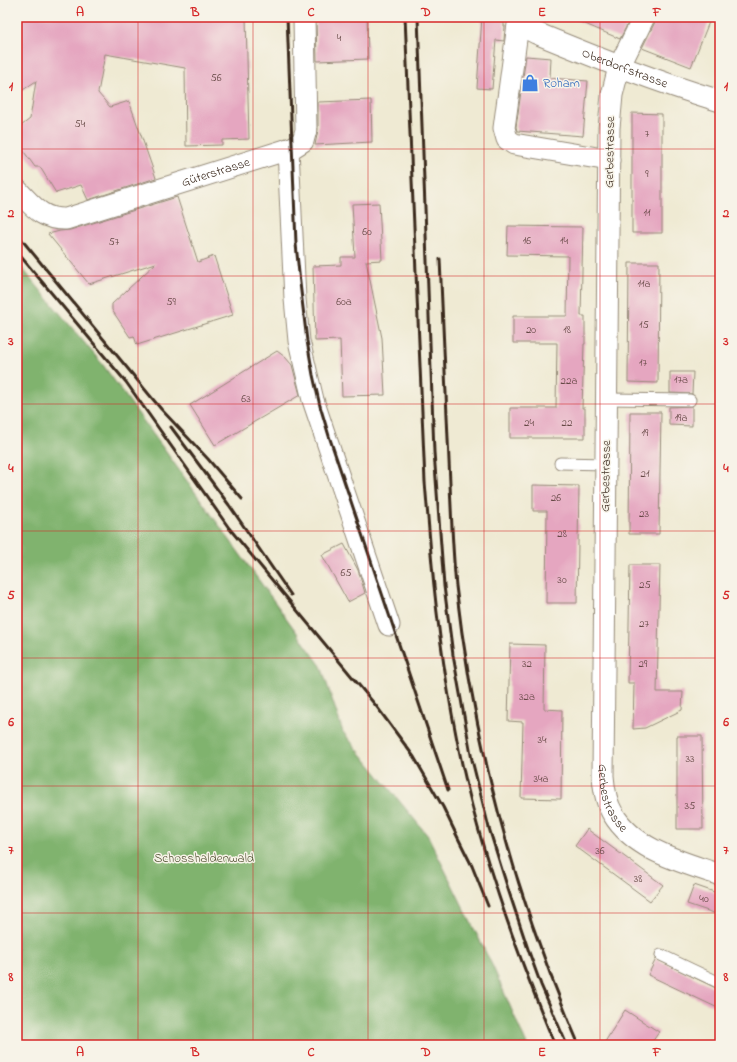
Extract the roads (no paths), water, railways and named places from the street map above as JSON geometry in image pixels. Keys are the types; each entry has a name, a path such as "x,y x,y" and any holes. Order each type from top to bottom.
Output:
{"street":[{"name":"Güterstrasse","path":"17,190 44,216 56,220 66,219 292,148 303,141 306,130 304,17"},
{"name":"Gerbestrasse","path":"644,17 619,67 612,95 610,128 603,776 605,795 613,815 627,831 644,844 658,852 720,875"},
{"path":"523,21 504,128 507,139 514,144 609,160"},
{"name":"Oberdorfstrasse","path":"523,21 619,67 720,101"},
{"path":"288,149 295,299 299,341 313,400 389,625"}],"lane":[{"path":"607,399 690,400"},
{"path":"560,463 606,464"},
{"path":"661,955 720,984"}],"railway":[{"path":"287,17 296,244 307,341 313,375 329,436 448,790"},
{"path":"405,17 425,482 439,633 462,764 480,836 514,941 555,1045"},
{"path":"418,17 434,452 444,586 453,655 472,760 489,828 529,952 541,985 567,1045"},
{"path":"17,234 161,409 208,459 242,499"},
{"path":"17,252 126,382 229,528 377,707 414,757 443,807 472,866 488,906"},
{"path":"440,259 456,586 474,704 500,820 517,877 535,933 579,1045"},
{"path":"171,427 229,505 291,595"}],"place":[{"name":"Roham","path":"530,83"}],"park label":[{"name":"Schosshaldenwald","path":"204,858"}]}
